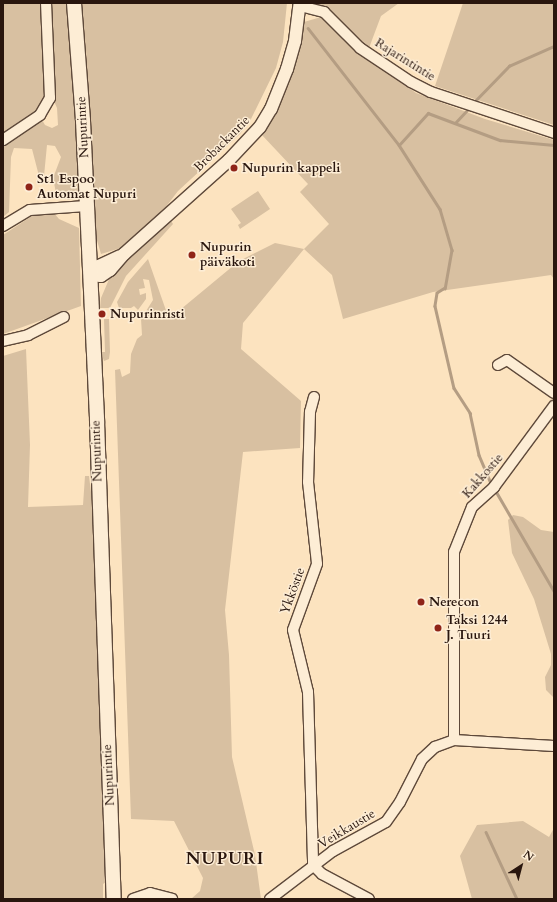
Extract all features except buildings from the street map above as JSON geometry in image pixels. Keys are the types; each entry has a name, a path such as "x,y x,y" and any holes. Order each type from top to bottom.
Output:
{"main road":[{"name":"Nupurintie","path":"74,3 83,121 90,275 114,899"}],"street":[{"path":"3,140 40,115 50,98 46,3"},
{"name":"Rajarintintie","path":"300,5 324,12 360,48 424,89 554,133"},
{"name":"Brobackantie","path":"90,275 101,276 229,160 260,128 271,110 287,69 295,42 300,5"},
{"path":"3,226 30,210 86,206"},
{"path":"3,342 28,335 64,317"},
{"path":"498,366 506,360 554,393"},
{"name":"Ykköstie","path":"313,865 308,692 293,630 317,564 308,482 310,412 314,397"},
{"name":"Kakkostie","path":"454,740 454,552 472,507 494,487 554,406"},
{"name":"Veikkaustie","path":"270,899 313,865 386,822 394,812 415,769 427,752 454,740 554,746"},
{"path":"313,865 322,874 368,899"},
{"path":"133,899 150,893 172,899"}],"shaded area":[{"path":"3,3 42,3 47,95 35,115 3,135"},
{"path":"48,3 70,3 80,191 74,199 68,200 56,193 53,178 61,157 55,146 47,145 44,176 39,176 32,149 14,148 11,157 9,212 3,217 3,144 41,118 45,125 52,128 58,125 57,108 53,99"},
{"path":"81,3 287,3 283,42 276,68 251,119 240,134 178,191 155,221 124,247 101,254 96,237 86,50"},
{"path":"316,3 399,3 381,16 369,48 327,8"},
{"path":"463,3 554,3 554,125 435,86"},
{"path":"321,17 359,51 416,93 485,119 554,140 554,279 551,275 433,292 343,319 332,275 304,249 329,224 300,192 308,184 261,134 289,84 304,22"},
{"path":"258,191 270,209 240,229 238,225 241,223 231,209"},
{"path":"53,212 59,219 79,228 81,306 3,334 3,235 35,214"},
{"path":"170,219 173,224 126,276 110,308 100,308 101,298 110,277 125,260"},
{"path":"275,243 304,249 243,323 241,349 301,401 300,448 243,452 225,610 229,655 232,757 255,855 261,899 191,899 200,891 203,878 174,821 131,819 115,370 120,369 122,377 130,373 131,354 137,339 142,335 141,319 153,300 149,280 143,279 145,288 139,289 140,295 146,293 146,299 138,310 134,306 131,308 119,308 117,302 128,282 148,259 169,319 239,261"},
{"path":"104,319 109,319 110,352 109,359 104,361 101,352 105,352"},
{"path":"26,349 30,445 28,507 83,505 85,476 89,476 96,532 105,790 106,882 103,884 103,899 3,899 3,356"},
{"path":"513,515 523,517 541,530 554,532 554,698 546,690 545,677 551,665 551,654 534,599 512,553 508,520"},
{"path":"523,821 549,837 554,828 554,899 472,899 460,856 477,825"}],"waterway":[{"path":"308,28 399,145 440,209 452,250 445,288 437,293 435,306 454,388 470,413 479,455 490,481"},
{"path":"473,103 509,66 554,46"},
{"path":"455,123 468,109"},
{"path":"399,145 428,113 500,140 554,145"},
{"path":"497,493 554,591"},
{"path":"486,832 517,899"}],"place":[{"name":"Nupurin kappeli","path":"234,168"},
{"name":"St1 Espoo Automat Nupuri","path":"29,187"},
{"name":"Nupurin päiväkoti","path":"192,255"},
{"name":"Nupurinristi","path":"102,314"},
{"name":"Nerecon","path":"421,602"},
{"name":"Taksi 1244 J. Tuuri","path":"438,628"}],"district":[{"name":"NUPURI","path":"225,859"}]}
